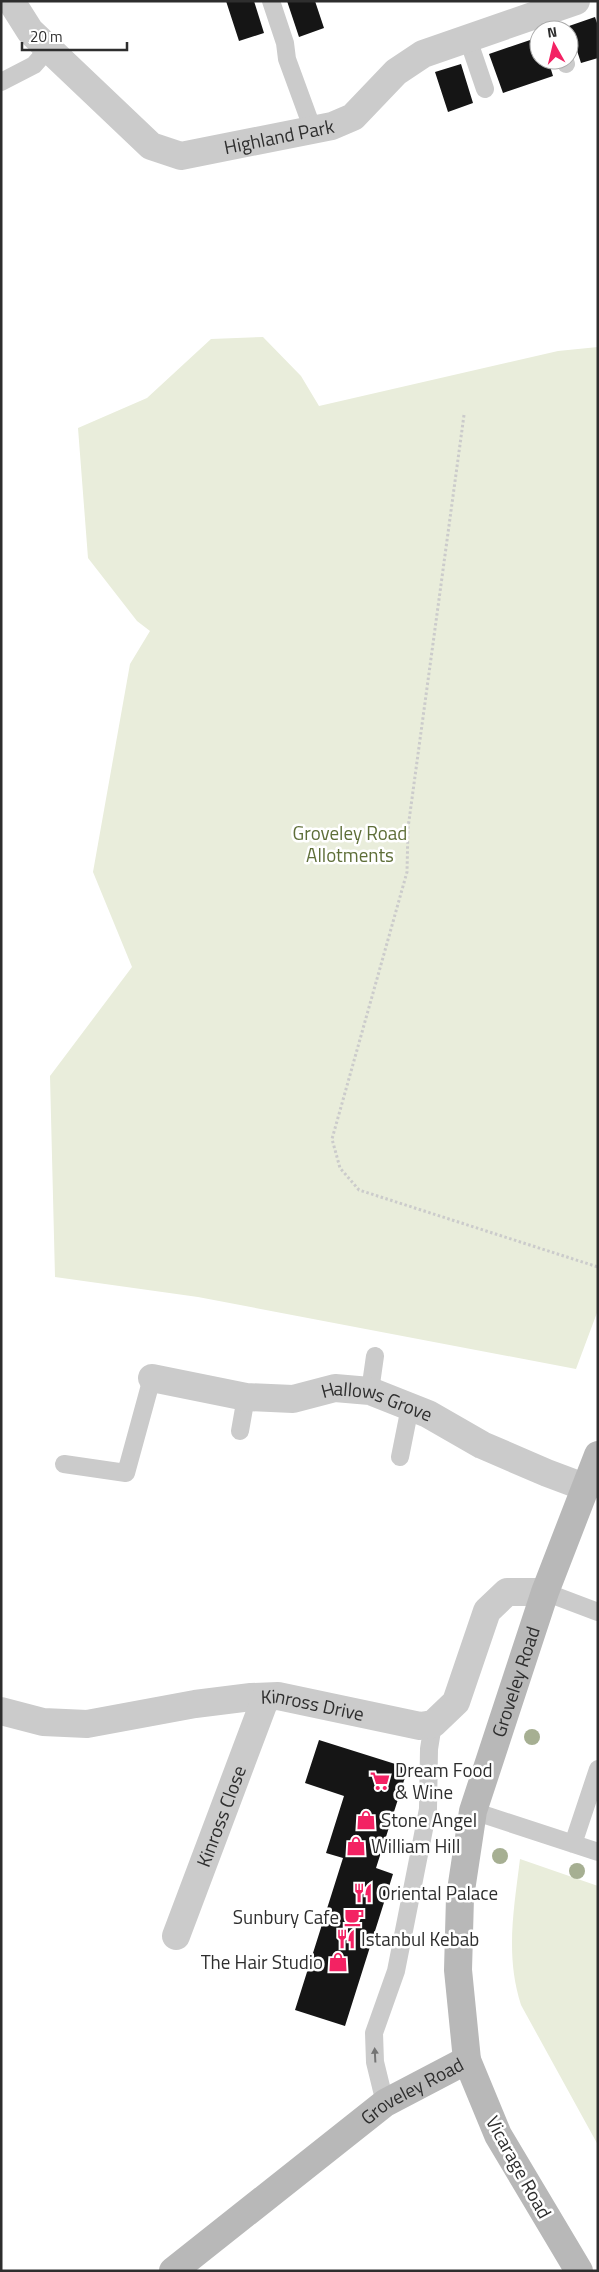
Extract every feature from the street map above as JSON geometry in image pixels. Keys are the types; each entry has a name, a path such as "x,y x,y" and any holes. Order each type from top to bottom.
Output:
{"street":[{"name":"Highland Park","path":"11,1 30,31 151,146 180,156 332,126 353,117 396,72 423,54 468,39 529,26"},
{"name":"Highland Park","path":"551,20 576,1"},
{"name":"Hallows Grove","path":"152,1378 246,1397 293,1399 335,1388 370,1391 428,1414 482,1445 587,1488"},
{"name":"Groveley Road","path":"173,2271 385,2103 467,2060 458,1952 460,1897 473,1811 545,1592 587,1488 598,1455"},
{"path":"433,1724 456,1702 487,1611 507,1592 545,1592"},
{"name":"Kinross Drive","path":"1,1712 43,1722 86,1724 196,1704 278,1696 420,1726 433,1724"},
{"name":"Kinross Close","path":"176,1936 266,1697"},
{"name":"Vicarage Road","path":"467,2060 498,2135 579,2271"}],"lane":[{"path":"271,1 285,42 287,59 313,130"},
{"path":"468,39 485,89"},
{"path":"1,82 34,65 48,49"},
{"path":"370,1391 375,1356"},
{"path":"64,1464 126,1473 152,1378"},
{"path":"240,1431 246,1397"},
{"path":"400,1457 410,1407"},
{"path":"545,1592 598,1612"},
{"path":"385,2103 375,2062 374,2033 396,1971 428,1809 429,1750 433,1724"},
{"path":"573,1844 598,1769"},
{"path":"473,1811 598,1852"}],"path":[{"path":"464,415 408,828 407,872 332,1139 340,1168 359,1190 598,1267"}],"green space":[{"name":"Groveley Road Allotments","path":"263,337 301,376 319,406 558,351 598,347 598,1310 576,1369 198,1297 55,1277 50,1076 132,967 93,872 130,664 150,631 137,621 88,558 78,428 147,398 211,339"},
{"path":"520,1859 598,1886 598,2145 521,2005 513,1968 512,1950 513,1914"}],"building":[{"path":"226,1 254,1 264,33 239,41"},
{"path":"287,1 315,1 324,28 299,37"},
{"path":"595,17 598,26 598,58 581,63 579,57 579,23"},
{"path":"529,40 529,70 551,70 553,76 503,93 489,54"},
{"path":"461,64 473,103 448,112 435,72"},
{"path":"319,1740 408,1768 376,1868 393,1874 345,2026 295,2010 343,1858 326,1853 344,1796 305,1783"}],"place":[{"name":"Dream Food & Wine","path":"380,1781"},
{"name":"Stone Angel","path":"366,1820"},
{"name":"William Hill","path":"356,1846"},
{"name":"Oriental Palace","path":"363,1893"},
{"name":"Sunbury Cafe","path":"354,1917"},
{"name":"Istanbul Kebab","path":"346,1939"},
{"name":"The Hair Studio","path":"338,1962"}]}
